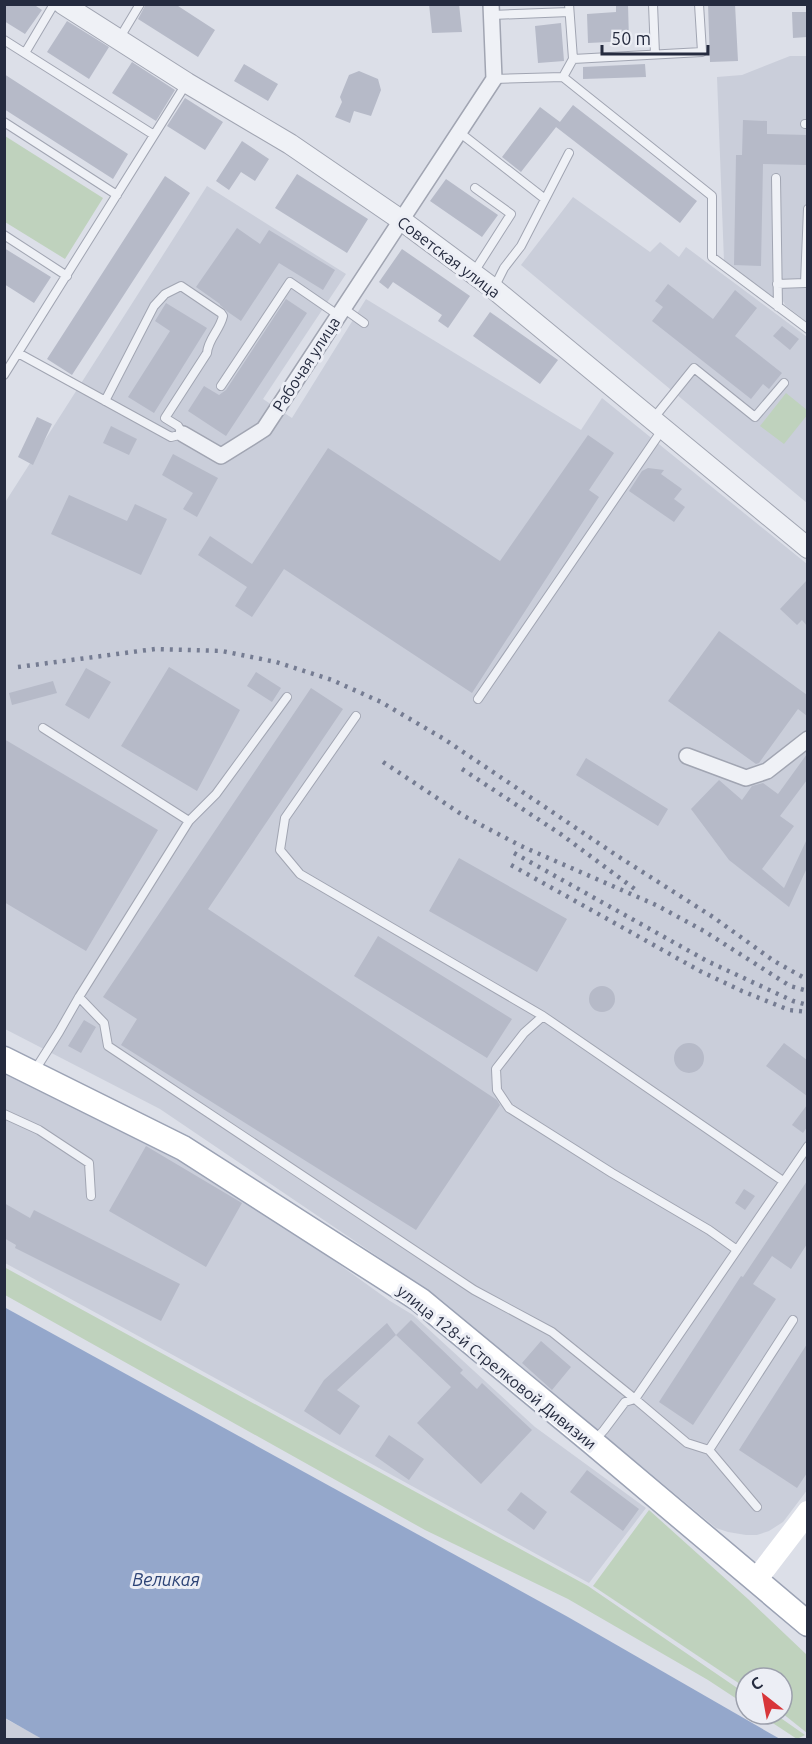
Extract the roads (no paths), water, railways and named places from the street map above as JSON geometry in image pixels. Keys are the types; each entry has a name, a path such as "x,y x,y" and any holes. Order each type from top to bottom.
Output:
{"main road":[{"name":"улица 128-й Стрелковой Дивизии","path":"4,1059 183,1148 420,1300 807,1624"},
{"path":"756,1580 807,1512"}],"street":[{"name":"Советская улица","path":"63,4 187,83 290,144 401,220 494,289 807,548"},
{"path":"491,10 494,79"},
{"name":"Рабочая улица","path":"183,434 221,456 264,429 494,79"},
{"path":"687,756 747,778 767,771 807,739"}],"lane":[{"path":"24,53 54,4"},
{"path":"118,40 140,4"},
{"path":"653,4 655,54"},
{"path":"573,59 702,52 699,4"},
{"path":"491,10 569,8 573,59 562,77"},
{"path":"4,40 154,135"},
{"path":"494,79 562,77 712,196 712,257 807,329"},
{"path":"4,375 187,83"},
{"path":"4,122 117,195"},
{"path":"459,132 545,199"},
{"path":"494,289 504,268 521,246 569,153"},
{"path":"776,178 778,307"},
{"path":"473,274 511,214 475,188"},
{"path":"777,284 806,284 807,208"},
{"path":"4,235 67,276"},
{"path":"221,386 290,282 364,323"},
{"path":"18,353 105,401 171,437 183,434 178,426 165,418 207,353 207,345 221,324 223,316 221,313 181,286 165,294 154,306 105,401"},
{"path":"478,699 694,368 755,417 784,383"},
{"path":"33,1074 189,821 216,794 287,697"},
{"path":"356,716 285,818 280,850 300,874 543,1016 783,1181"},
{"path":"43,728 189,821"},
{"path":"79,997 104,1023 108,1046 474,1290 552,1332 687,1443 709,1450 757,1507"},
{"path":"543,1016 524,1033 496,1070 497,1090 509,1108 612,1173 709,1230 737,1250"},
{"path":"4,1114 39,1130 89,1163 91,1196"},
{"path":"592,1442 625,1402 635,1399 807,1146"},
{"path":"709,1450 793,1320"}],"water":[{"name":"Великая","path":"4,1307 568,1617 734,1713 734,1726 757,1726 780,1739 42,1739 5,1718"}],"railway":[{"path":"18,667 155,649 222,651 276,662 332,680 381,702 444,739 616,855 713,917 774,961 808,980"},
{"path":"383,762 464,816 521,846 656,905 704,931 790,986 808,991"},
{"path":"462,769 562,835 636,890"},
{"path":"514,853 707,961 793,1001 808,1005"},
{"path":"511,865 700,971 789,1010 808,1012"}]}
